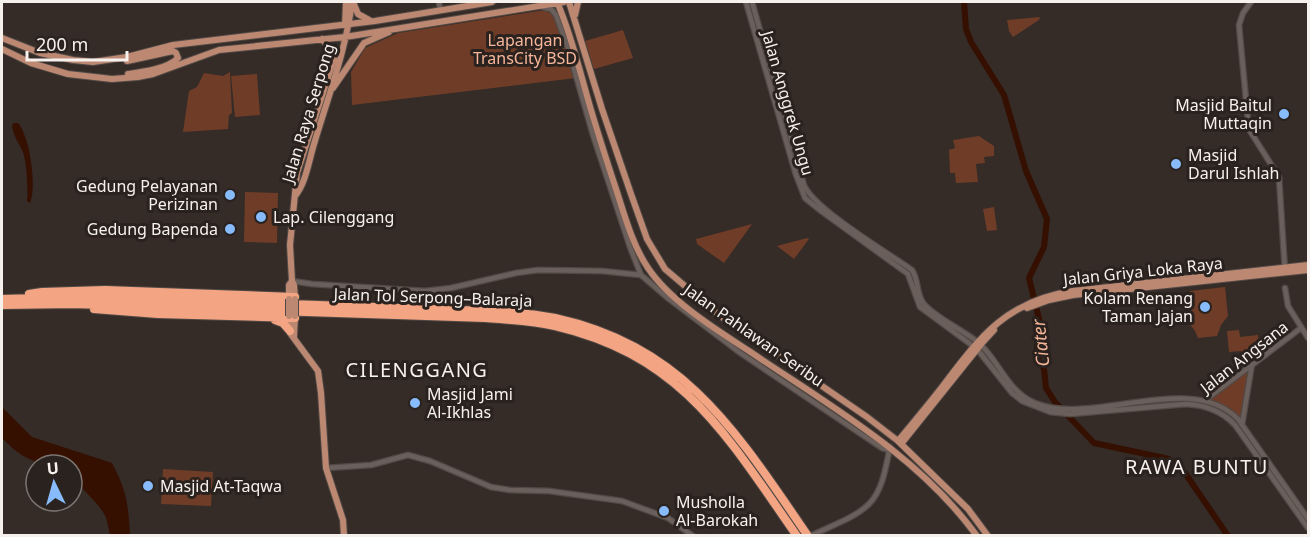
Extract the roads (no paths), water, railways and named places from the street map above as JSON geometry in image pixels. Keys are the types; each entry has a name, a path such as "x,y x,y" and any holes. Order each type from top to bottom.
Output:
{"highway":[{"path":"5,302 42,292 73,300 158,314 292,317"},
{"path":"73,300 291,296"},
{"name":"Jalan Tol Serpong–Balaraja","path":"73,300 486,318 532,322 576,332 644,361 692,397 732,443 797,536"},
{"name":"Jalan Tol Serpong–Balaraja","path":"5,302 73,300 487,311 533,314 578,324 602,332 648,355 697,391 721,414 811,535"},
{"path":"251,317 280,321 292,334"}],"main road":[{"path":"93,62 127,57 173,45 375,21 492,2"},
{"path":"2,50 31,63 68,74 112,79 138,77 153,74 219,50 343,37 528,5 560,2"},
{"name":"Jalan Pahlawan Seribu","path":"560,2 619,197 638,250 650,271 662,285 710,324 890,447 932,485 964,518 977,536"},
{"name":"Jalan Pahlawan Seribu","path":"569,2 602,109 647,239 670,275 719,315 900,443 968,509 988,536"},
{"path":"575,17 578,2"},
{"path":"328,27 339,20 349,3 361,16 375,21"},
{"name":"Jalan Raya Serpong","path":"295,196 304,176 330,93 347,24 349,3"},
{"path":"330,93 364,43 407,26"},
{"path":"2,38 40,53 73,60 118,62 173,51 178,58 164,65 136,73 91,77"},
{"name":"Jalan Raya Serpong","path":"292,334 291,296 294,285 290,245 297,173 333,62 332,51 322,39"},
{"path":"297,173 304,176"},
{"path":"650,271 660,262"},
{"name":"Jalan Griya Loka Raya","path":"1285,271 1308,265"},
{"name":"Jalan Griya Loka Raya","path":"900,443 977,345 1021,309 1048,298 1308,270"},
{"path":"292,334 318,371 326,468 344,520 344,536"},
{"path":"806,389 806,382 812,380"}],"street":[{"path":"440,2 440,10"},
{"name":"Jalan Anggrek Ungu","path":"746,2 796,175 805,198 901,268 911,278 920,307 977,345"},
{"name":"Jalan Anggrek Ungu","path":"752,2 808,194 844,223 912,270 924,304 977,345"},
{"path":"1251,2 1243,13 1239,25 1248,121 1250,131 1278,177 1285,271"},
{"path":"528,5 549,8 556,15 593,135 641,275 740,352 882,448 890,447 884,475 870,502 839,522 811,535"},
{"path":"292,281 425,291 451,288 538,270 602,271 641,275"},
{"path":"1286,288 1288,306 1308,338"},
{"name":"Jalan Angsana","path":"1203,403 1301,328"},
{"path":"977,345 1020,394 1054,410 1203,403 1225,409 1232,413 1242,425 1248,438 1308,528"},
{"path":"1242,425 1252,364"},
{"path":"1203,403 1228,418 1248,438 1308,519"},
{"path":"326,468 371,465 408,455 430,461 491,487 549,491 622,501 668,518 693,536"}],"waterway":[{"name":"Ciater","path":"964,2 966,29 971,42 1004,95 1026,171 1047,219 1044,247 1029,278 1042,331 1037,345 1038,359 1044,369 1046,388 1055,402 1094,443 1169,459 1185,473 1228,536"}],"place":[{"name":"Masjid Baitul Muttaqin","path":"1284,114"},
{"name":"Masjid Darul Ishlah","path":"1176,164"},
{"name":"Gedung Pelayanan Perizinan","path":"230,195"},
{"name":"Lap. Cilenggang","path":"261,217"},
{"name":"Gedung Bapenda","path":"230,229"},
{"name":"Kolam Renang Taman Jajan","path":"1205,307"},
{"name":"Masjid Jami Al-Ikhlas","path":"415,403"},
{"name":"Masjid At-Taqwa","path":"148,486"},
{"name":"Musholla Al-Barokah","path":"664,511"}],"district":[{"name":"CILENGGANG","path":"417,369"},
{"name":"RAWA BUNTU","path":"1197,466"}],"park label":[{"name":"Lapangan TransCity BSD","path":"525,49"}]}
